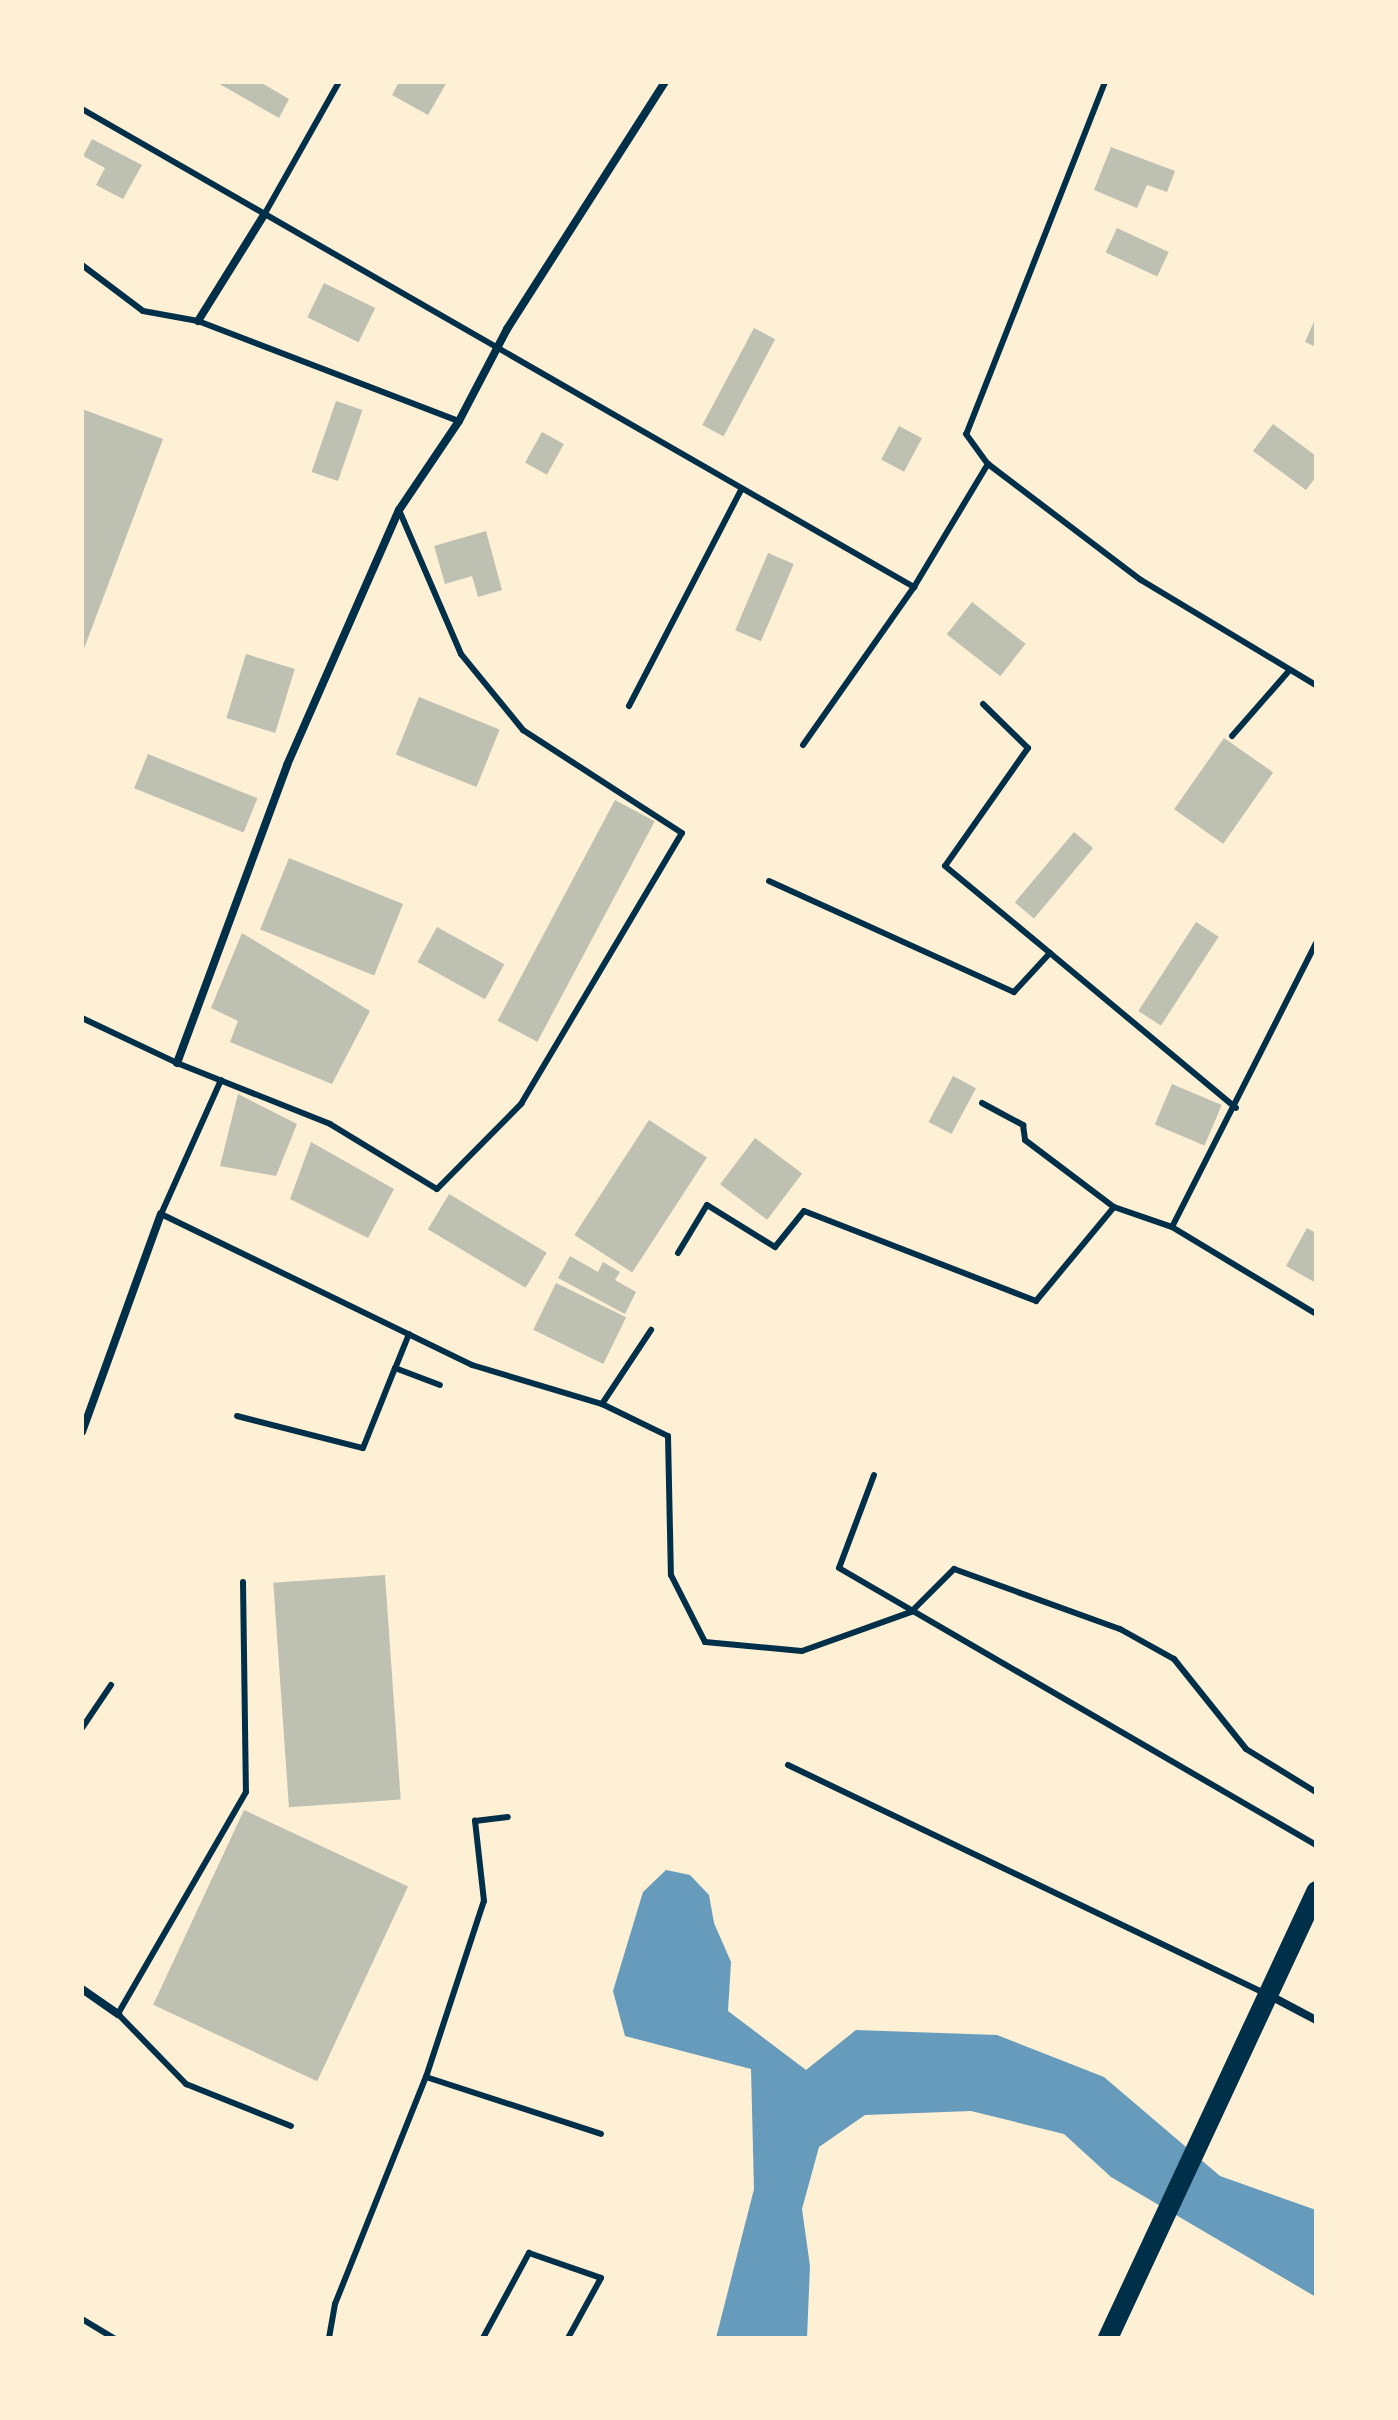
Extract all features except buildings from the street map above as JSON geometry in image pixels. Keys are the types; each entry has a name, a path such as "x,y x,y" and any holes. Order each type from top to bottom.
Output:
{"main road":[{"path":"1108,2338 1316,1891"}],"street":[{"path":"177,1063 287,765 399,510 459,421 496,350 665,82"},
{"path":"198,321 264,215"},
{"path":"82,1432 161,1214"},
{"path":"82,1989 118,2014"},
{"path":"1267,1994 1316,2020"}],"lane":[{"path":"264,215 339,82"},
{"path":"1105,82 966,434 988,464 1141,580 1288,672 1316,685"},
{"path":"82,109 496,350 914,587"},
{"path":"82,265 143,311 198,321 459,421"},
{"path":"803,745 914,587 988,464"},
{"path":"629,706 741,490"},
{"path":"82,1018 177,1063 330,1124 437,1189 521,1104 682,833 523,730 461,654 399,510"},
{"path":"1232,736 1288,672"},
{"path":"983,704 1028,748 945,866 1236,1108"},
{"path":"769,881 1014,992 1050,953"},
{"path":"1172,1227 1236,1108 1316,943"},
{"path":"221,1080 161,1214 472,1365 602,1404 668,1436 671,1575 705,1642 802,1651 911,1612 954,1569 1120,1629 1174,1659 1246,1749 1316,1792"},
{"path":"982,1103 1023,1125 1025,1140 1114,1207 1172,1227 1316,1314"},
{"path":"678,1253 707,1205 775,1247 804,1211 1036,1301 1114,1207"},
{"path":"602,1404 651,1330"},
{"path":"237,1416 363,1448 409,1334"},
{"path":"395,1368 440,1385"},
{"path":"874,1475 839,1568 1316,1845"},
{"path":"243,1582 246,1792 118,2014 186,2084 291,2126"},
{"path":"82,1728 111,1685"},
{"path":"788,1765 1267,1994"},
{"path":"329,2338 335,2304 426,2077 484,1901 475,1821 508,1817"},
{"path":"426,2077 601,2134"},
{"path":"483,2338 529,2253 601,2278 568,2338"},
{"path":"82,2319 114,2338"}],"water":[{"path":"666,1870 690,1875 709,1895 714,1923 731,1962 728,2011 806,2070 856,2030 997,2035 1104,2077 1220,2176 1316,2210 1316,2297 1111,2177 1064,2134 971,2111 865,2115 819,2147 802,2209 810,2266 807,2338 716,2338 754,2189 751,2069 625,2036 613,1991 643,1892"}]}
